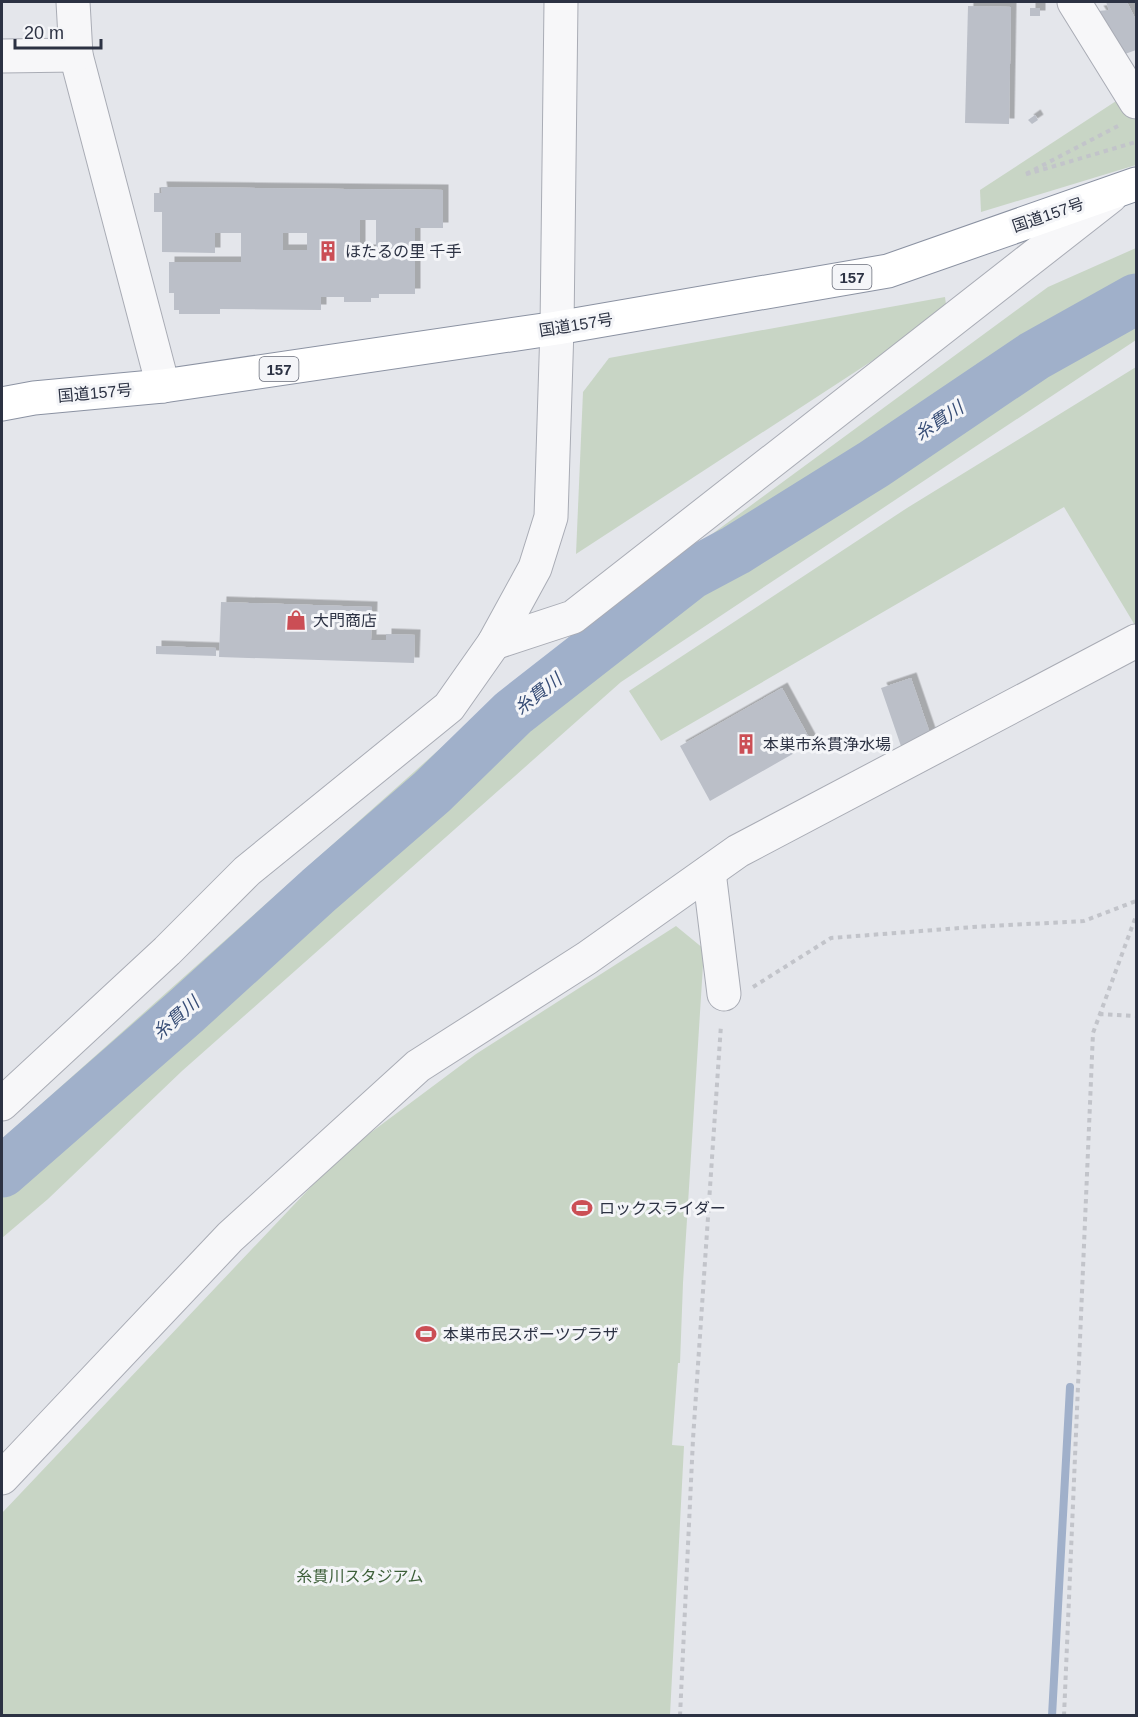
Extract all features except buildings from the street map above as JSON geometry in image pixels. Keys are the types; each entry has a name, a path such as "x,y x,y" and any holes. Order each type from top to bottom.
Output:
{"highway":[{"name":"国道157号","path":"2,404 34,398 163,386 557,328 888,271 1127,187"}],"street":[{"path":"73,2 76,55 163,386"},
{"path":"2,1104 166,951 247,871 449,707 494,643 535,568 551,517 557,328 561,2"},
{"path":"1074,2 1131,112"},
{"path":"2,56 76,55"},
{"path":"494,643 573,617 1127,187"},
{"path":"2,1478 230,1236 418,1066 587,958 738,850 1137,641"},
{"path":"709,872 724,994"}],"path":[{"path":"1131,112 1024,175 1137,142"},
{"path":"680,1716 693,1438 724,994 748,990 831,938 1084,921 1137,901"},
{"path":"1064,1716 1093,1033 1137,916"},
{"path":"1099,1014 1137,1016"}],"green space":[{"path":"1136,88 1136,165 981,212 980,190"},
{"path":"1136,248 1136,340 621,682 182,1071 48,1199 2,1238 2,1139 534,665 1048,287"},
{"path":"945,297 947,312 576,554 583,392 609,358"},
{"path":"1136,367 1136,627 1064,507 661,741 629,691 907,508"},
{"name":"本巣市民スポーツプラザ","path":"676,926 704,949 680,1363 678,1363 672,1445 684,1446 670,1715 2,1715 2,1513 342,1154 476,1054"}],"waterway":[{"name":"糸貫川","path":"2,1172 432,792 513,713 691,574 736,550 874,464 1034,356 1136,299"},
{"path":"1052,1716 1070,1387"}],"place":[{"name":"ほたるの里 千手","path":"328,251"},
{"name":"大門商店","path":"296,620"},
{"name":"本巣市糸貫浄水場","path":"746,744"},
{"name":"ロックスライダー","path":"582,1208"},
{"name":"本巣市民スポーツプラザ","path":"426,1334"}],"park label":[{"name":"糸貫川スタジアム","path":"360,1576"}]}
